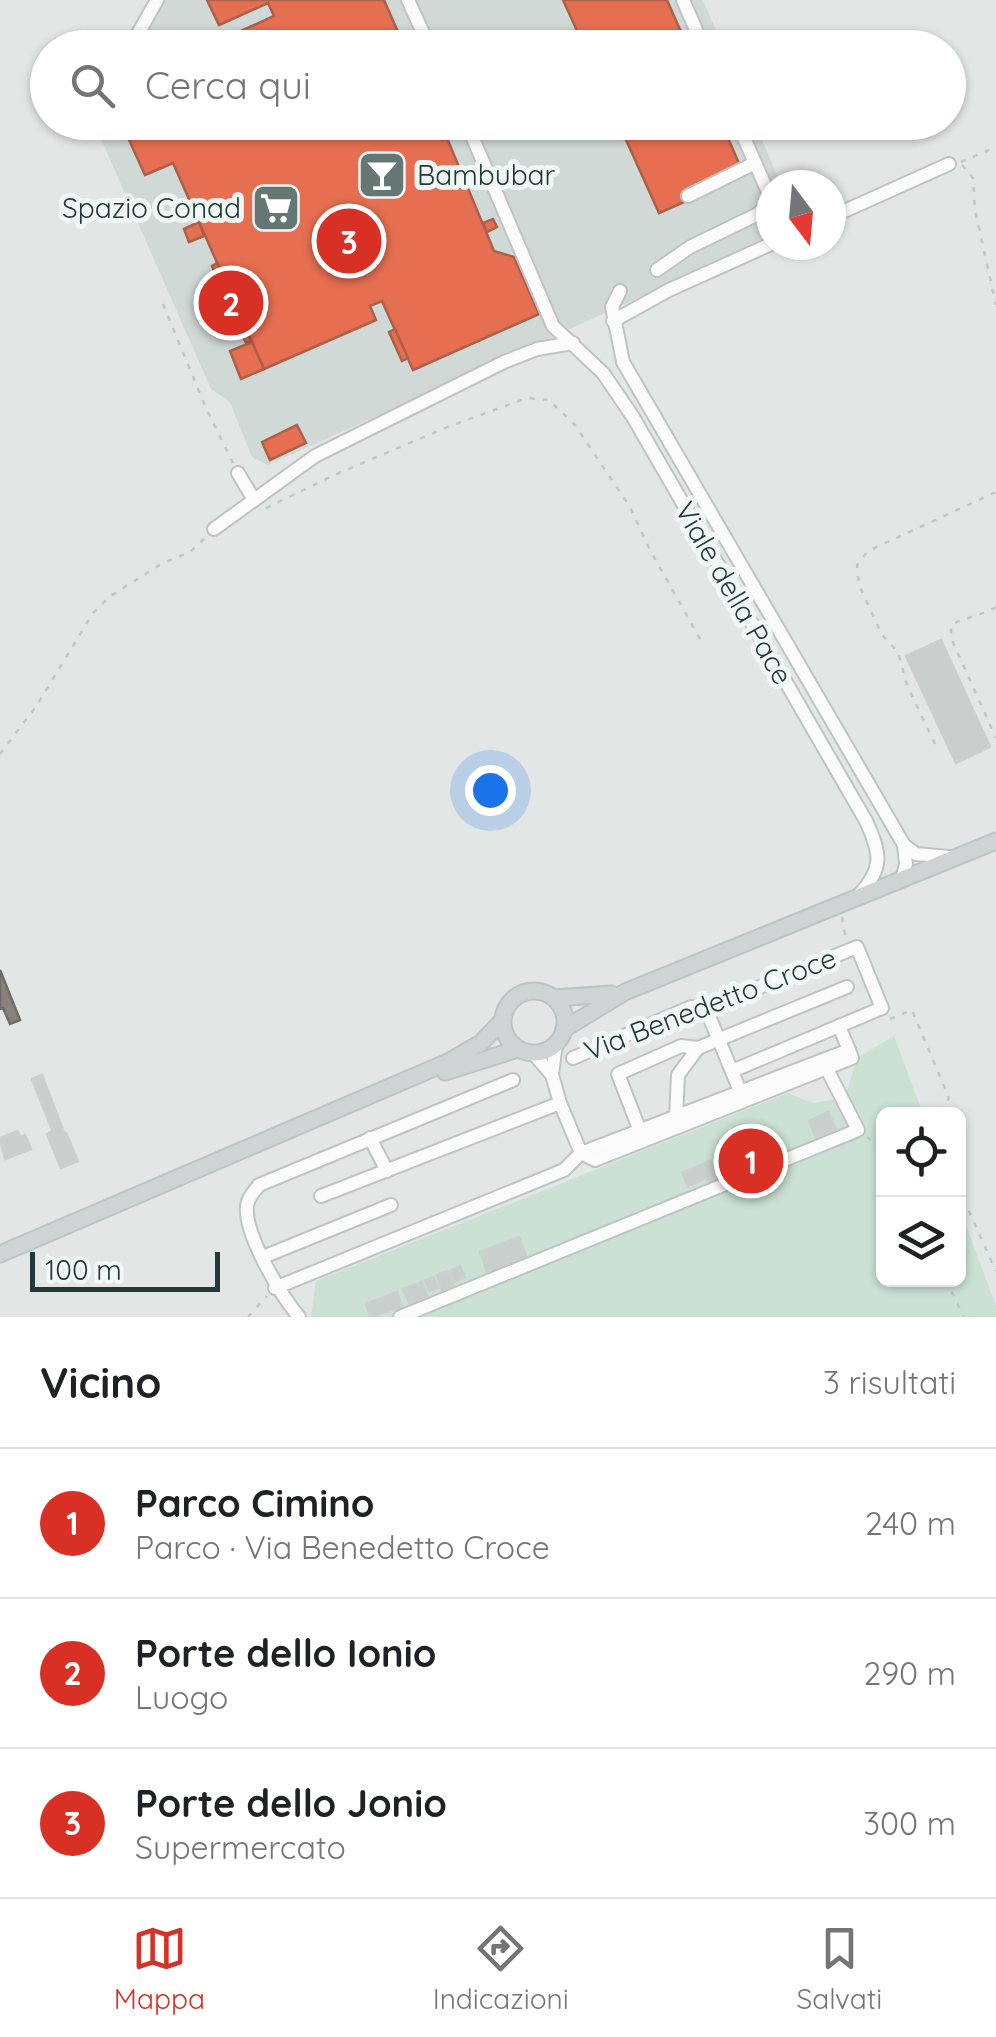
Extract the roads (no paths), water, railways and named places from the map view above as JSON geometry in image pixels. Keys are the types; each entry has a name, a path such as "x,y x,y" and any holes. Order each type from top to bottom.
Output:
{"main road":[{"path":"379,1093 525,1051 560,1036 625,992 996,841"},
{"path":"0,1254 379,1093 481,1043 502,1022 509,1003 526,992 554,998 591,998 625,992"},
{"path":"554,998 563,1012 560,1036"},
{"path":"502,1022 506,1037 525,1051"}],"street":[{"path":"140,30 157,0"},
{"path":"408,0 422,30"},
{"path":"683,0 696,30"},
{"name":"Viale della Pace","path":"474,140 554,326 603,372 633,417 866,821 878,856 877,869 856,898"},
{"path":"657,270 690,247 758,214 768,204 768,192 745,140"},
{"path":"688,196 755,164"},
{"path":"846,210 952,164"},
{"path":"613,321 756,251"},
{"name":"Viale della Pace","path":"620,291 612,307 622,362 904,845"},
{"path":"214,530 255,506 314,456 538,348 573,342"},
{"path":"238,473 255,506"},
{"path":"904,845 916,854 956,857"},
{"path":"902,879 906,864 904,845"},
{"name":"Via Benedetto Croce","path":"573,1058 692,1008 706,1009 856,946 882,1008 732,1071"},
{"path":"676,1118 678,1075 698,1048 847,986"},
{"path":"706,1009 740,1092"},
{"path":"560,1036 552,1075 581,1152 595,1160 852,1058 839,1026"},
{"path":"640,1131 618,1074 680,1046 698,1048"},
{"path":"275,1288 564,1170 581,1152 848,1050"},
{"path":"525,1051 552,1075"},
{"path":"400,1317 858,1130 827,1069"},
{"path":"299,1317 275,1288 246,1209 259,1185 513,1080"},
{"path":"321,1196 560,1103"},
{"path":"370,1138 386,1171"},
{"path":"263,1257 391,1205"}],"place":[{"name":"Bambubar","path":"382,175"},
{"name":"Spazio Conad","path":"276,208"},
{"name":"Porte dello Jonio","path":"349,241"},
{"name":"Porte dello Ionio","path":"231,303"},
{"name":"Parco Cimino","path":"751,1161"}]}
